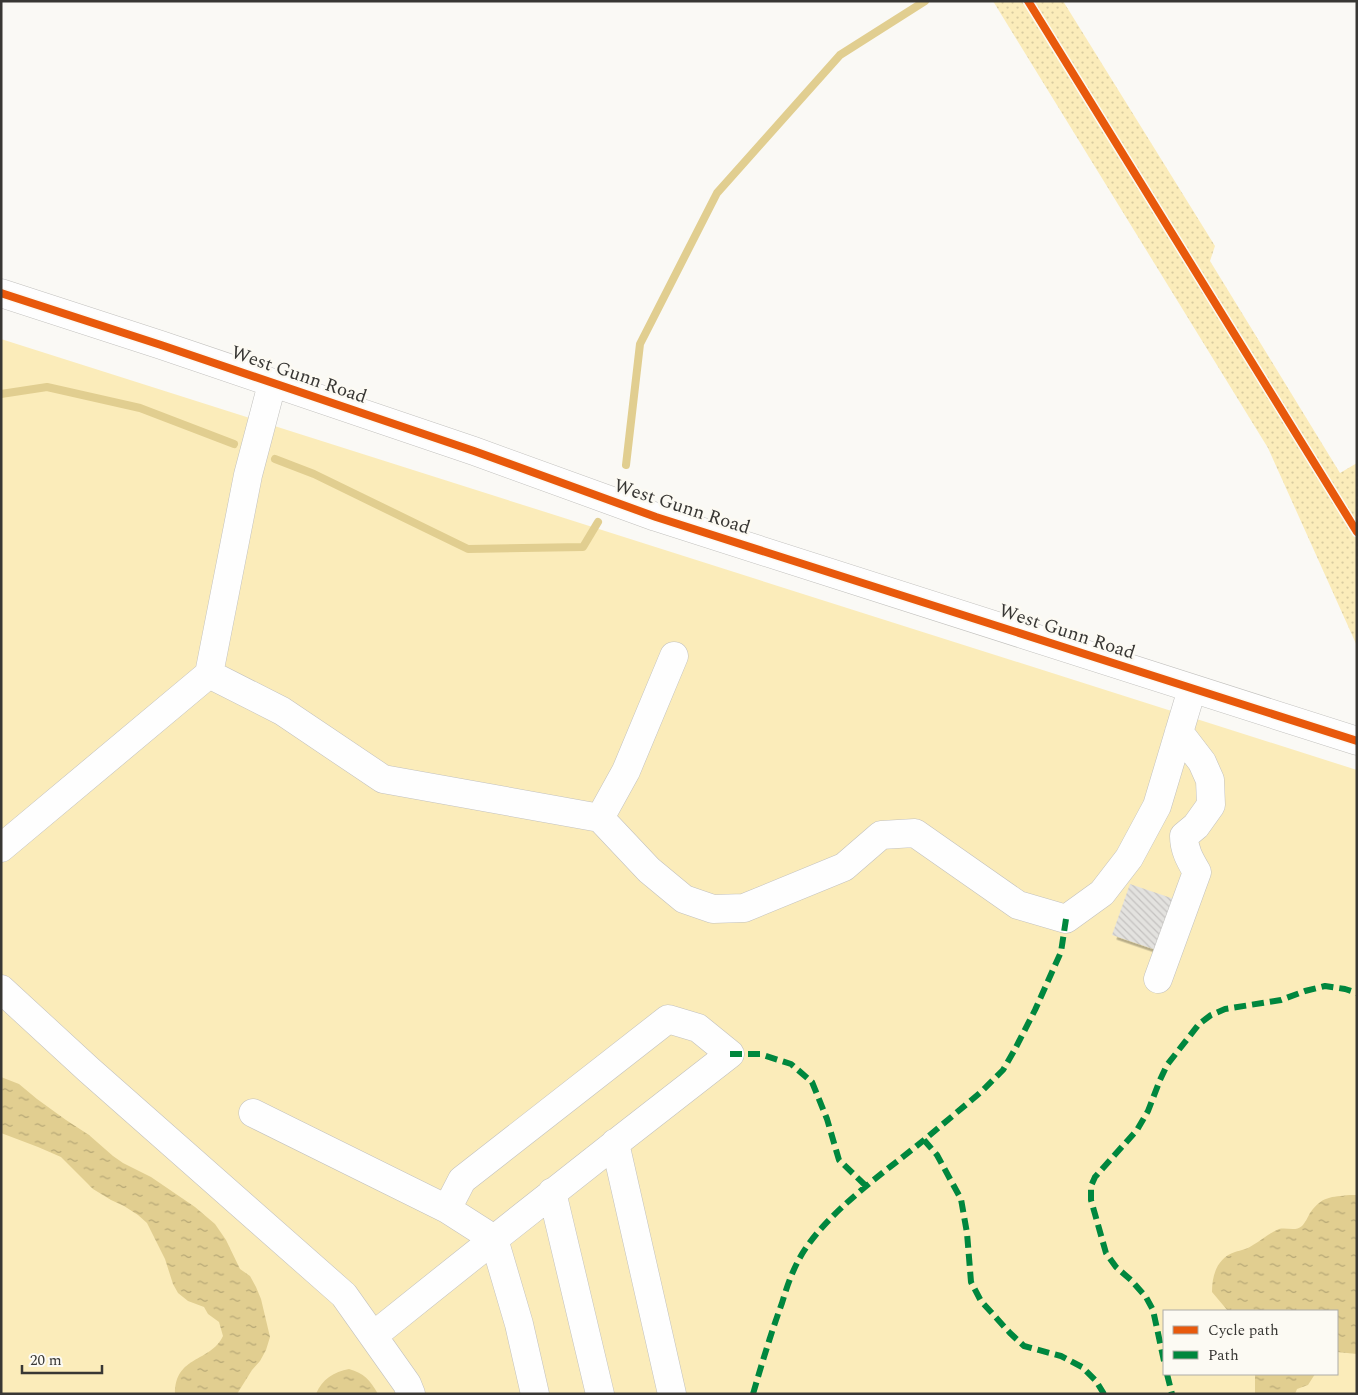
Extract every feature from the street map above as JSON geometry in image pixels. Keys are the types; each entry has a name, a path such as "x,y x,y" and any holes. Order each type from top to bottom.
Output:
{"street":[{"name":"West Gunn Road","path":"1,293 474,451 656,517 1357,741"},
{"path":"1,848 209,674 248,475 272,384"},
{"path":"600,818 626,771 674,656"},
{"path":"209,674 282,711 383,778 600,818 649,870 684,899 713,909 744,908 844,867 881,835 915,833 1018,905 1066,919 1102,893 1129,858 1156,806 1192,689"},
{"path":"1158,979 1197,872 1184,847 1184,836 1196,826 1211,805 1210,780 1202,762 1178,732"},
{"path":"1,989 89,1070 344,1295 411,1394"},
{"path":"373,1336 552,1192 730,1054 698,1028 668,1019 462,1180 447,1209"},
{"path":"253,1113 447,1209 494,1239 519,1324 535,1394"},
{"path":"615,1143 672,1394"},
{"path":"552,1192 600,1394"}],"shaded area":[{"path":"993,1 1063,1 1215,246 1210,261 1340,473 1357,463 1357,646 1268,448"},
{"path":"1,339 1357,770 1357,1394 1,1394"}],"water":[{"path":"1,1077 19,1084 37,1099 89,1135 113,1156 151,1177 195,1207 215,1224 226,1240 240,1269 250,1276 256,1287 261,1299 270,1337 260,1361 237,1394 175,1394 181,1372 194,1360 217,1345 223,1336 219,1322 208,1314 204,1307 188,1301 178,1293 165,1259 147,1223 138,1215 93,1189 61,1157 1,1133"},
{"path":"1357,1195 1357,1354 1338,1352 1338,1310 1227,1310 1212,1292 1215,1273 1224,1258 1249,1248 1279,1229 1299,1228 1314,1207 1323,1200 1332,1197"},
{"path":"349,1369 366,1378 378,1394 316,1394 325,1380 338,1372"},
{"path":"1255,1375 1314,1375 1308,1385 1297,1389 1295,1394 1255,1394"}],"building":[{"path":"1130,884 1177,900 1159,951 1112,935"}],"waterway":[{"path":"626,465 640,344 717,193 840,55 925,1"},
{"path":"1,394 47,387 140,408 234,444"},
{"path":"275,459 314,474 468,549 583,547 598,522"}],"marked path":[{"path":"1066,919 1061,952 1035,1010 1003,1070 981,1092 924,1140 937,1155 961,1199 967,1233 971,1282 981,1301 1024,1346 1061,1356 1082,1367 1096,1381 1104,1394"},
{"path":"1163,1356 1153,1310 1146,1297 1116,1267 1106,1253 1091,1200 1091,1186 1095,1177 1137,1130 1148,1111 1167,1065 1199,1024 1211,1015 1225,1009 1281,1000 1325,986 1357,993"},
{"path":"730,1054 760,1054 791,1064 812,1082 827,1119 839,1160 867,1187"},
{"path":"753,1394 788,1284 802,1254 813,1238 842,1207 924,1140"},
{"path":"1167,1375 1172,1394"}],"cycle path":[{"path":"1028,1 1357,532"},
{"path":"1,293 474,451 656,517 1357,741"}]}
